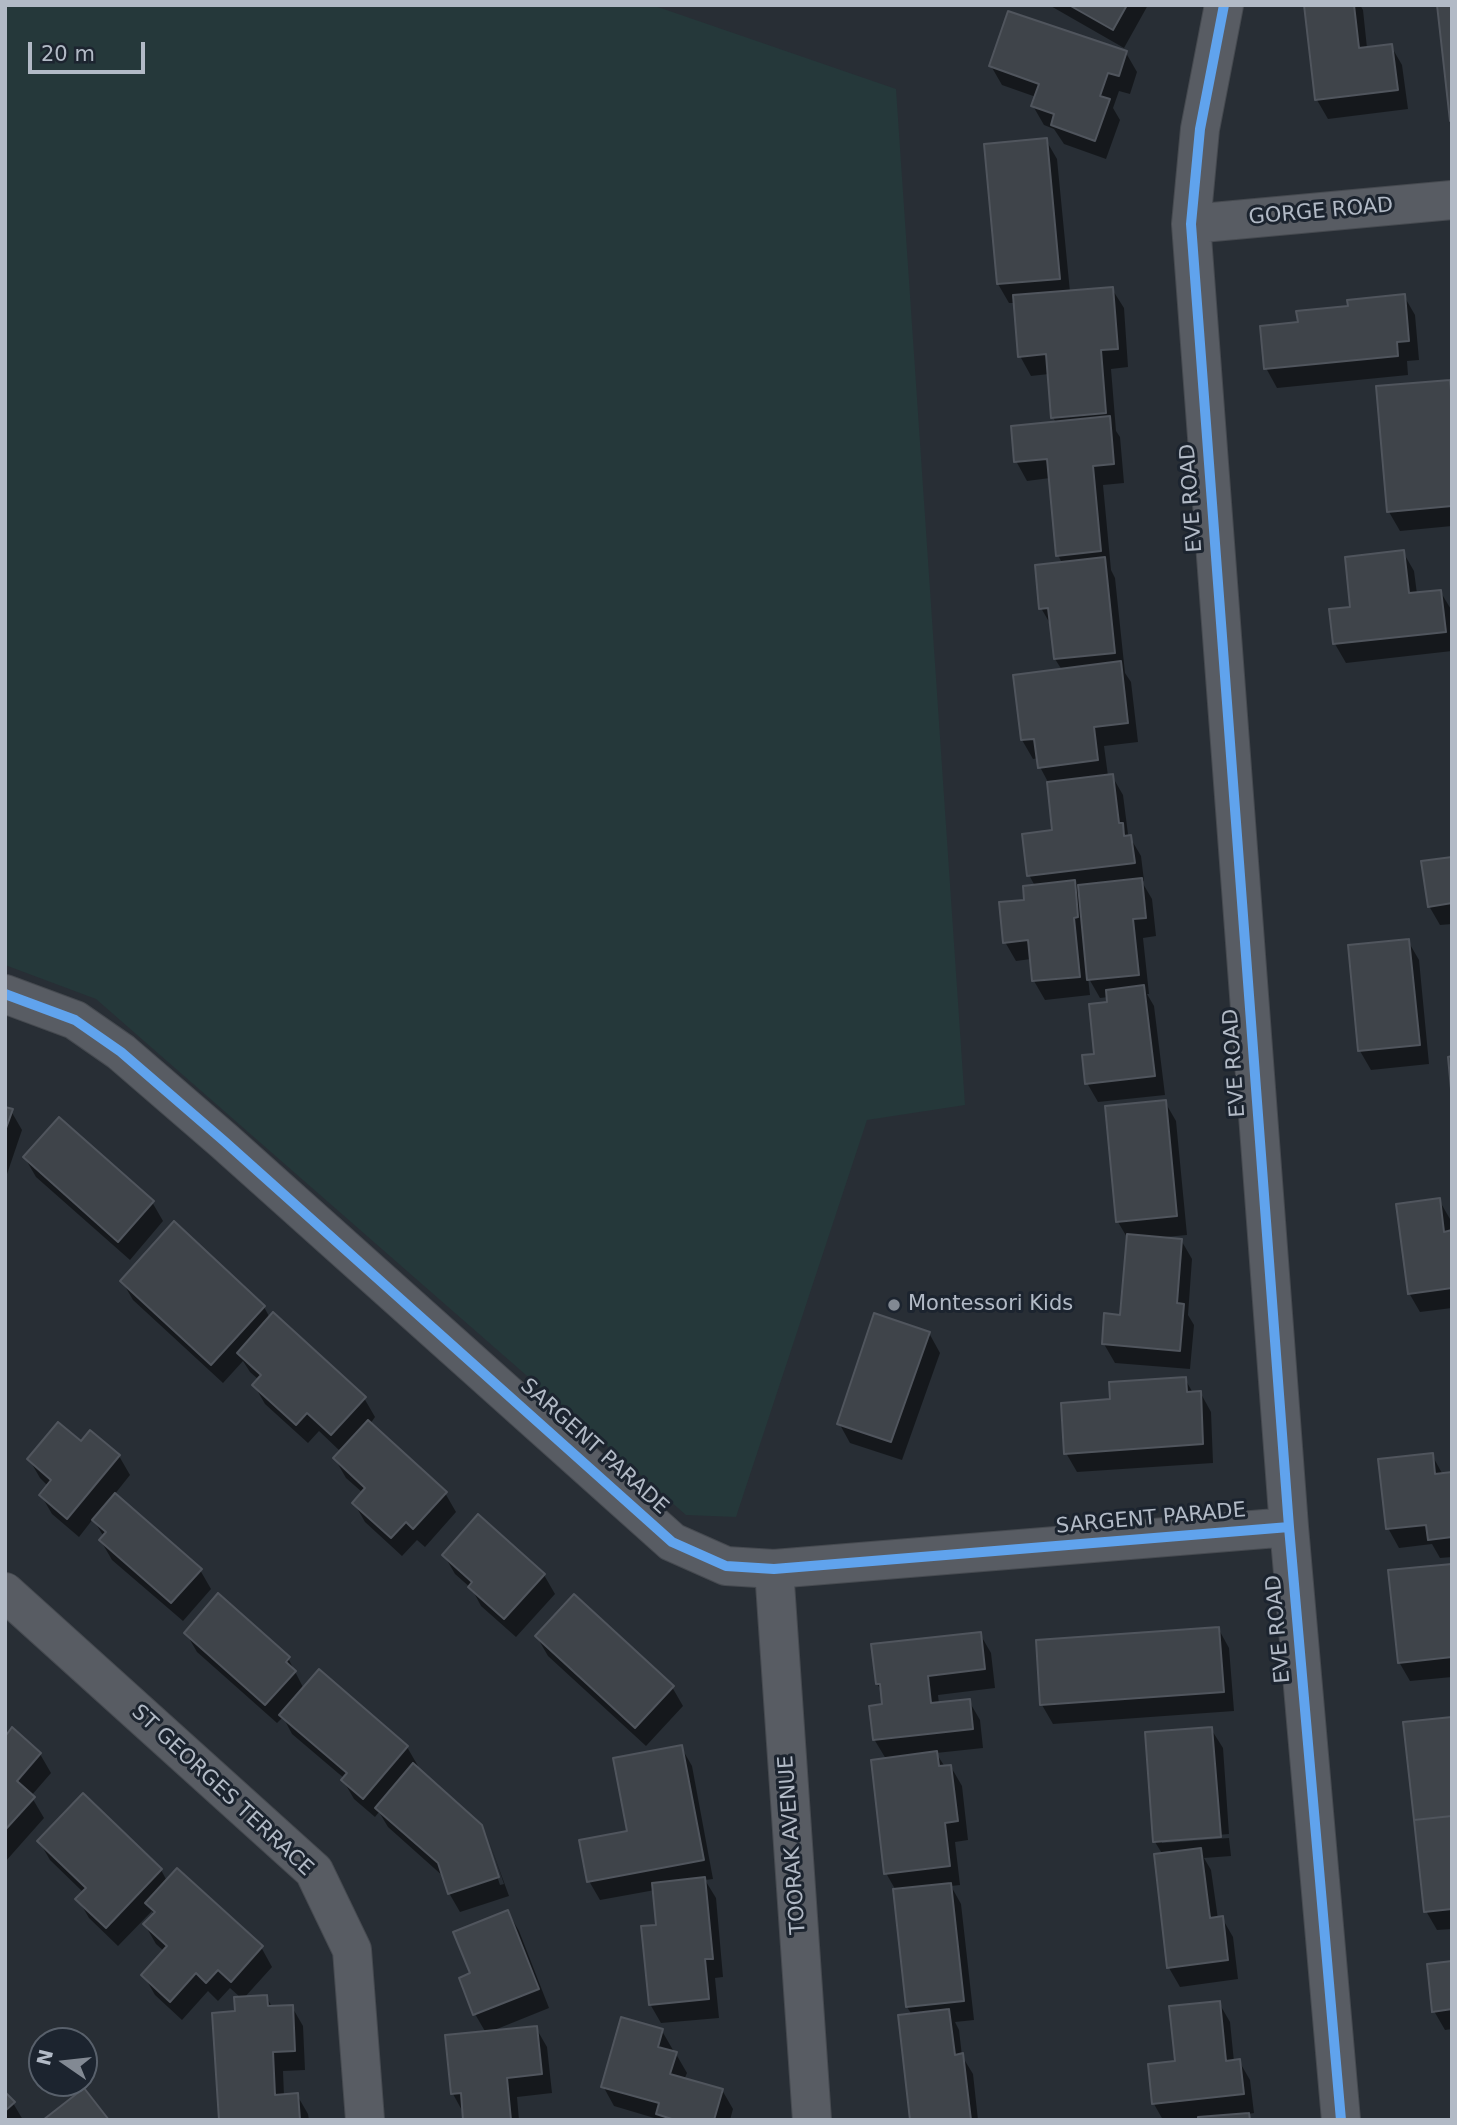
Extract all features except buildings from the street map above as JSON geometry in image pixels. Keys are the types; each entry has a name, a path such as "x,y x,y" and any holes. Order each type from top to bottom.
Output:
{"street":[{"name":"EVE ROAD","path":"1224,5 1200,129 1191,223 1289,1527 1341,2120"},
{"name":"GORGE ROAD","path":"1191,223 1452,200"},
{"name":"SARGENT PARADE","path":"5,994 75,1020 121,1052 672,1542 726,1566 774,1569 1289,1527"},
{"name":"TOORAK AVENUE","path":"774,1569 812,2120"},
{"name":"ST GEORGES TERRACE","path":"5,1592 314,1871 352,1950 365,2120"}],"shaded area":[{"path":"5,5 652,5 896,89 965,1105 867,1120 736,1517 686,1515 96,999 5,965"}],"cycle path":[{"path":"1224,5 1200,129 1191,224 1289,1527 1341,2120"},
{"path":"5,994 75,1020 121,1052 672,1542 726,1566 774,1569 1289,1527"}],"place":[{"name":"Montessori Kids","path":"894,1305"}]}
